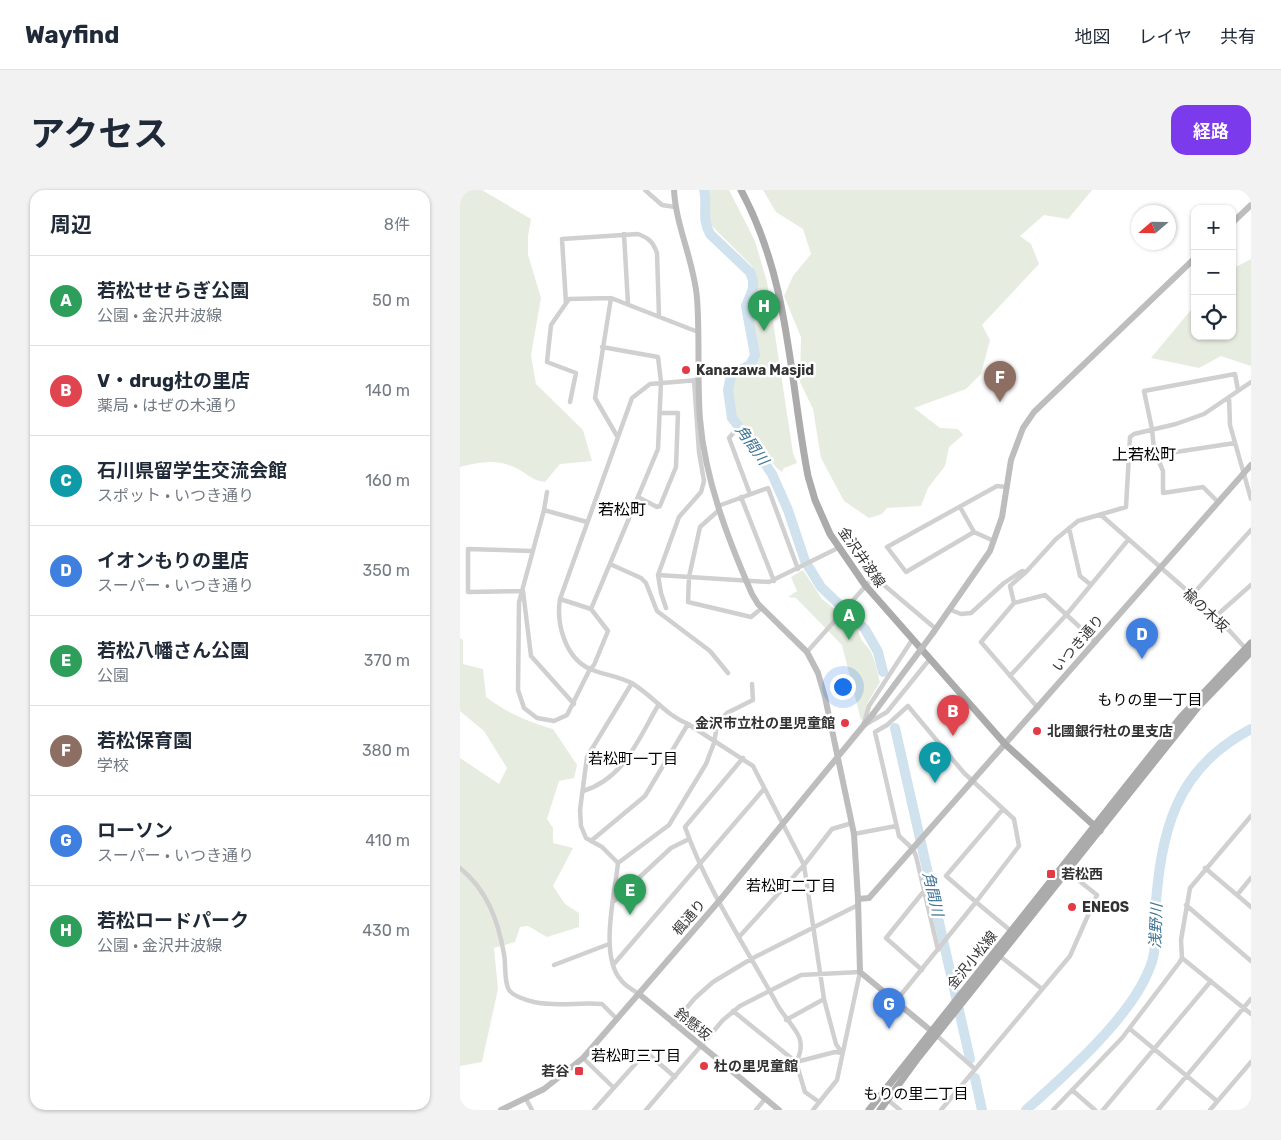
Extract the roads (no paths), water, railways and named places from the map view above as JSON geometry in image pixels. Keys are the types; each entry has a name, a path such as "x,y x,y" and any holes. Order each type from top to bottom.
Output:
{"main road":[{"name":"金沢井波線","path":"741,190 764,240 776,276 808,476 824,521 838,548 865,585 929,660 1005,744 1100,831"},
{"name":"金沢小松線","path":"869,1110 952,1011 1011,931 1198,696 1250,650"},
{"name":"金沢小松線","path":"962,998 1000,957 1198,708 1250,650"},
{"name":"金沢小松線","path":"880,1110 934,1033"}],"street":[{"path":"645,190 662,205 675,207"},
{"path":"666,608 658,575 679,517 701,492 704,480 699,452 696,380 698,332 695,279 675,207 674,190"},
{"path":"1236,219 1251,205"},
{"path":"624,234 628,304"},
{"path":"566,303 562,239 638,234 647,237 654,243 657,253 659,316"},
{"name":"楓通り","path":"501,1110 526,1100 560,1078 583,1058 720,900 838,758 951,610 990,551 1002,517 1011,460 1017,442 1034,412 1191,262"},
{"path":"570,402 576,373 548,362 551,325 569,300 611,298 698,332"},
{"path":"611,298 595,398 617,436"},
{"path":"591,609 658,449 660,413 661,382 660,360 658,357 602,347"},
{"path":"1218,502 1203,487 1163,493 1163,471 1156,455 1144,392 1235,374 1238,390"},
{"path":"696,380 650,384 632,398 560,599 558,614 564,639 576,658 590,669 632,683 678,720 688,724 714,743 743,758 753,766 804,865 824,999 836,1044 842,1053"},
{"path":"696,380 704,446 719,508 746,581 762,608 807,652 818,672 854,834 860,972 837,1080 813,1110"},
{"path":"1014,603 1010,586 1026,572 1056,539 1078,521 1101,516 1126,507 1130,437 1204,414 1251,382"},
{"path":"1230,397 1230,425 1242,475 1251,499"},
{"path":"638,497 657,507 660,506 676,466 678,413 660,413"},
{"path":"735,432 729,438 750,494"},
{"path":"1156,455 1235,443"},
{"name":"いつき通り","path":"915,847 1251,465"},
{"path":"974,532 906,572 888,547 998,486 1006,487"},
{"path":"762,608 751,617 688,602 689,577 700,527 719,508 741,497 768,488 800,568"},
{"path":"547,492 519,610 518,690 521,702 528,713 537,718 554,721 567,715 574,704 590,669 594,665 608,631 591,609 560,599"},
{"path":"741,497 774,581"},
{"path":"960,506 974,532 994,541"},
{"path":"544,510 587,522"},
{"name":"楡の木坂","path":"1101,516 1216,616 1250,650"},
{"path":"1070,528 1080,576 1090,584"},
{"path":"1192,595 1251,530"},
{"path":"1010,676 1066,614 1128,540"},
{"path":"658,575 774,581 838,548"},
{"path":"523,591 468,592 468,549 532,551"},
{"path":"610,564 641,578 646,583 657,611 710,651 728,673"},
{"path":"951,610 961,614 971,613 1004,583 1022,571 1026,572"},
{"path":"807,652 871,580 878,580 935,631"},
{"path":"1216,616 1251,585"},
{"path":"523,591 531,656 574,704"},
{"path":"1038,708 981,642 1014,603 1045,595 1096,642"},
{"path":"863,726 869,706 912,640"},
{"path":"863,726 887,712 929,660"},
{"path":"618,863 602,847 586,838 581,826 583,790 586,757 632,683"},
{"path":"639,994 620,980 613,965 609,944 618,863 668,825 676,816 706,764 714,743 717,725 727,713 753,700 752,684"},
{"path":"583,790 607,781 619,770 659,704"},
{"path":"896,1001 1019,846 1014,819 972,781 908,706 887,725 875,732 896,826 902,840 915,847"},
{"path":"591,842 645,796 688,724"},
{"path":"743,758 685,827 700,862 739,937 786,1020 800,1039 800,1055 796,1062"},
{"path":"613,965 764,790"},
{"path":"1003,808 946,876 1011,931"},
{"path":"1053,1110 1130,1029 1182,958 1181,940 1190,888 1251,816"},
{"path":"739,937 804,865 832,829 852,824"},
{"path":"854,834 896,826"},
{"path":"614,901 671,848 689,839"},
{"path":"915,847 939,948"},
{"path":"674,1024 707,986 751,959 869,898 915,847"},
{"path":"460,868 477,884 491,906 504,954 508,989 513,995 533,1002 551,1004 602,1004 617,1019"},
{"path":"1205,868 1251,907"},
{"path":"941,1110 1070,956 1097,900 1097,895 1068,872"},
{"path":"1237,895 1251,878"},
{"path":"922,970 886,938 924,891"},
{"path":"1186,905 1251,961"},
{"path":"554,965 609,944"},
{"path":"1000,957 1042,989"},
{"path":"1182,958 1251,1014"},
{"path":"646,1110 676,1077 700,1046 733,1011 769,990 801,975 860,972 976,1069"},
{"path":"1102,1110 1211,981"},
{"name":"鈴懸坂","path":"639,994 779,1110"},
{"path":"786,1020 824,999"},
{"path":"1158,1110 1251,999"},
{"path":"733,1011 796,1062 805,1092 819,1102"},
{"path":"1130,1029 1217,1101"},
{"path":"594,1110 646,1052 676,1077"},
{"path":"796,1062 835,1052 842,1053"},
{"path":"583,1058 614,1088"},
{"path":"1210,1110 1251,1062"},
{"path":"1072,1090 1095,1110"},
{"path":"756,1110 765,1098"},
{"path":"526,1100 532,1110"},
{"path":"888,1100 900,1110"}],"waterway":[{"name":"角間川","path":"704,190 705,217 710,234 750,272 753,280 753,289 746,306 755,355 750,365 731,375 728,390 732,418 772,474 788,510 805,561 821,587 865,629 878,652 883,672"},
{"name":"角間川","path":"895,728 970,1059"},
{"name":"浅野川","path":"1026,1110 1111,1028 1139,990 1153,956 1155,913 1162,856 1176,806 1188,784 1204,763 1225,745 1251,729"},
{"name":"角間川","path":"975,1078 982,1110"}],"place":[{"name":"若松ロードパーク","path":"764,331"},
{"name":"Kanazawa Masjid","path":"686,370"},
{"name":"若松保育園","path":"1000,402"},
{"name":"若松せせらぎ公園","path":"849,640"},
{"name":"イオンもりの里店","path":"1142,659"},
{"name":"金沢市立杜の里児童館","path":"845,723"},
{"name":"北國銀行杜の里支店","path":"1037,731"},
{"name":"V・drug杜の里店","path":"953,736"},
{"name":"石川県留学生交流会館","path":"935,783"},
{"name":"若松西","path":"1051,874"},
{"name":"ENEOS","path":"1072,907"},
{"name":"若松八幡さん公園","path":"630,915"},
{"name":"ローソン","path":"889,1029"},
{"name":"杜の里児童館","path":"704,1066"},
{"name":"若谷","path":"579,1071"}],"district":[{"name":"上若松町","path":"1144,454"},
{"name":"若松町","path":"622,509"},
{"name":"もりの里一丁目","path":"1150,700"},
{"name":"若松町一丁目","path":"633,759"},
{"name":"若松町二丁目","path":"791,886"},
{"name":"若松町三丁目","path":"636,1056"},
{"name":"もりの里二丁目","path":"916,1094"}]}
